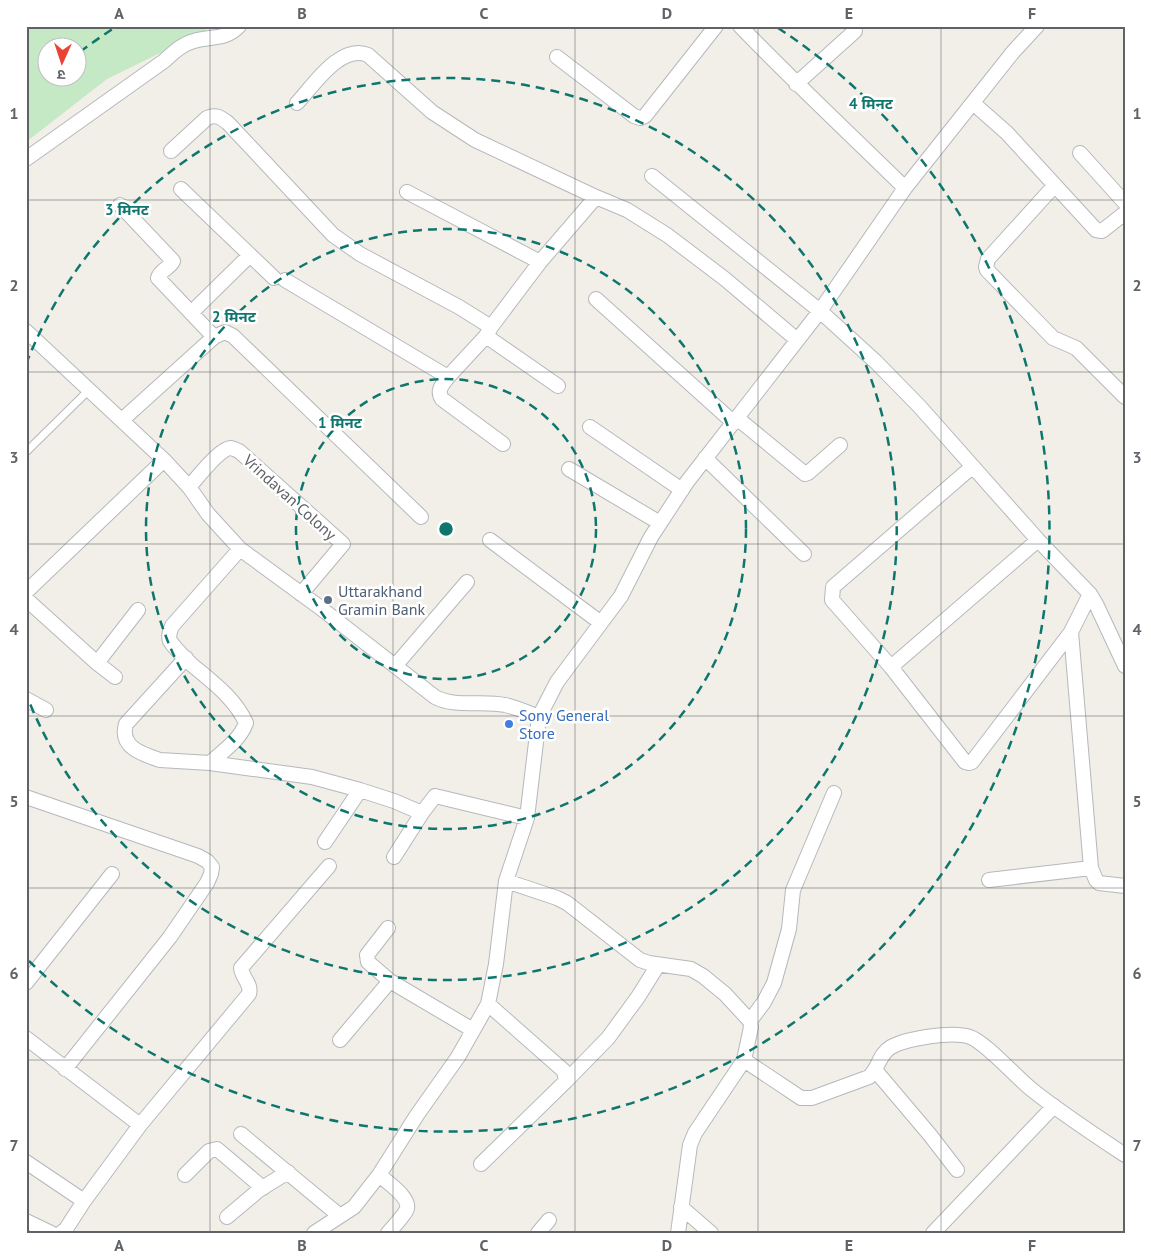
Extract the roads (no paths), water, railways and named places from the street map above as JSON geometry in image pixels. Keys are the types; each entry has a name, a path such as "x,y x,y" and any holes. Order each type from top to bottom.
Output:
{"street":[{"path":"26,159 164,61 183,45 195,40 231,34 239,26"},
{"path":"557,56 634,116 640,118 644,116 716,26"},
{"path":"740,26 796,84 837,121 905,188"},
{"path":"314,1233 354,1207 379,1175 417,1115 458,1057 488,1004 496,964 506,881 527,818 538,717 557,682 621,596 651,537 705,458 736,420 796,339 820,311 905,188 1013,52 1036,26"},
{"path":"796,84 854,31"},
{"path":"297,103 334,62 350,53 362,52 368,55 432,112 475,140 627,210 667,235 725,278 796,339"},
{"path":"974,102 1007,133 1098,231 1102,231 1125,213"},
{"path":"171,151 207,118 219,116 228,123 333,235 360,254 459,307 558,386"},
{"path":"1080,153 1125,203"},
{"path":"652,176 820,311 876,362 1038,540 1090,594 1125,666"},
{"path":"1054,185 988,259 987,270 1053,338 1076,348 1125,397"},
{"path":"181,189 250,255 279,279 448,377"},
{"path":"407,192 540,262"},
{"path":"503,444 442,398 439,389 489,331 540,262 596,197"},
{"path":"120,205 172,258 172,264 159,274 158,278 214,337"},
{"path":"191,313 250,255"},
{"path":"596,299 736,420 805,474 840,445"},
{"path":"26,331 164,460 189,487 208,514 240,549 435,698 442,701 506,704 538,717"},
{"path":"122,420 214,337 225,332 233,336 422,517"},
{"path":"590,426 682,490"},
{"name":"Vrindavan Colony","path":"189,487 219,454 226,449 232,448 239,451 343,544 300,594"},
{"path":"705,458 804,554"},
{"path":"26,592 164,460"},
{"path":"972,467 833,587 832,600 891,667 965,762 970,763 1071,632 1090,594"},
{"path":"568,468 660,523"},
{"path":"490,540 601,623"},
{"path":"891,667 1038,540"},
{"path":"210,764 238,737 244,730 246,723 233,702 186,658 169,639 169,632 172,626 240,549"},
{"path":"395,666 467,582"},
{"path":"26,599 114,677"},
{"path":"97,663 138,610"},
{"path":"1071,632 1091,868 1099,883 1125,886"},
{"path":"186,658 126,724 123,732 127,742 133,749 160,760 210,764 312,777 394,801 422,813"},
{"path":"26,699 46,710"},
{"path":"325,842 360,790"},
{"path":"750,1022 774,983 789,929 792,890 834,793"},
{"path":"26,796 198,856 207,861 212,867 212,874 207,883 170,937 65,1069"},
{"path":"394,857 435,796 527,818"},
{"path":"60,1233 66,1229 140,1124 249,994 250,987 242,973 242,968 329,866"},
{"path":"989,880 1091,868"},
{"path":"26,983 112,874"},
{"path":"506,881 567,903 640,960 649,963 691,968 725,994 750,1022 752,1032 744,1060 695,1133 688,1155 678,1233"},
{"path":"388,928 367,955 367,960 390,980 473,1030"},
{"path":"481,1164 608,1038 638,997 658,964"},
{"path":"340,1040 390,980"},
{"path":"488,1004 564,1070 566,1081"},
{"path":"744,1060 805,1099 869,1077 875,1070 881,1056 895,1045 947,1034 968,1036 982,1044 1011,1072 1054,1106 1125,1155"},
{"path":"26,1038 140,1124"},
{"path":"875,1070 957,1170"},
{"path":"933,1233 1054,1106"},
{"path":"241,1134 340,1216"},
{"path":"185,1175 209,1151 217,1149 262,1188"},
{"path":"26,1162 84,1201"},
{"path":"227,1217 262,1188 288,1172"},
{"path":"379,1175 404,1197 407,1204 406,1211 388,1233"},
{"path":"681,1207 711,1233"},
{"path":"538,1233 550,1220"},
{"path":"26,1221 51,1233"}],"lane":[{"path":"26,452 89,390"}],"place":[{"name":"Uttarakhand Gramin Bank","path":"328,600"},
{"name":"Sony General Store","path":"509,724"}]}
